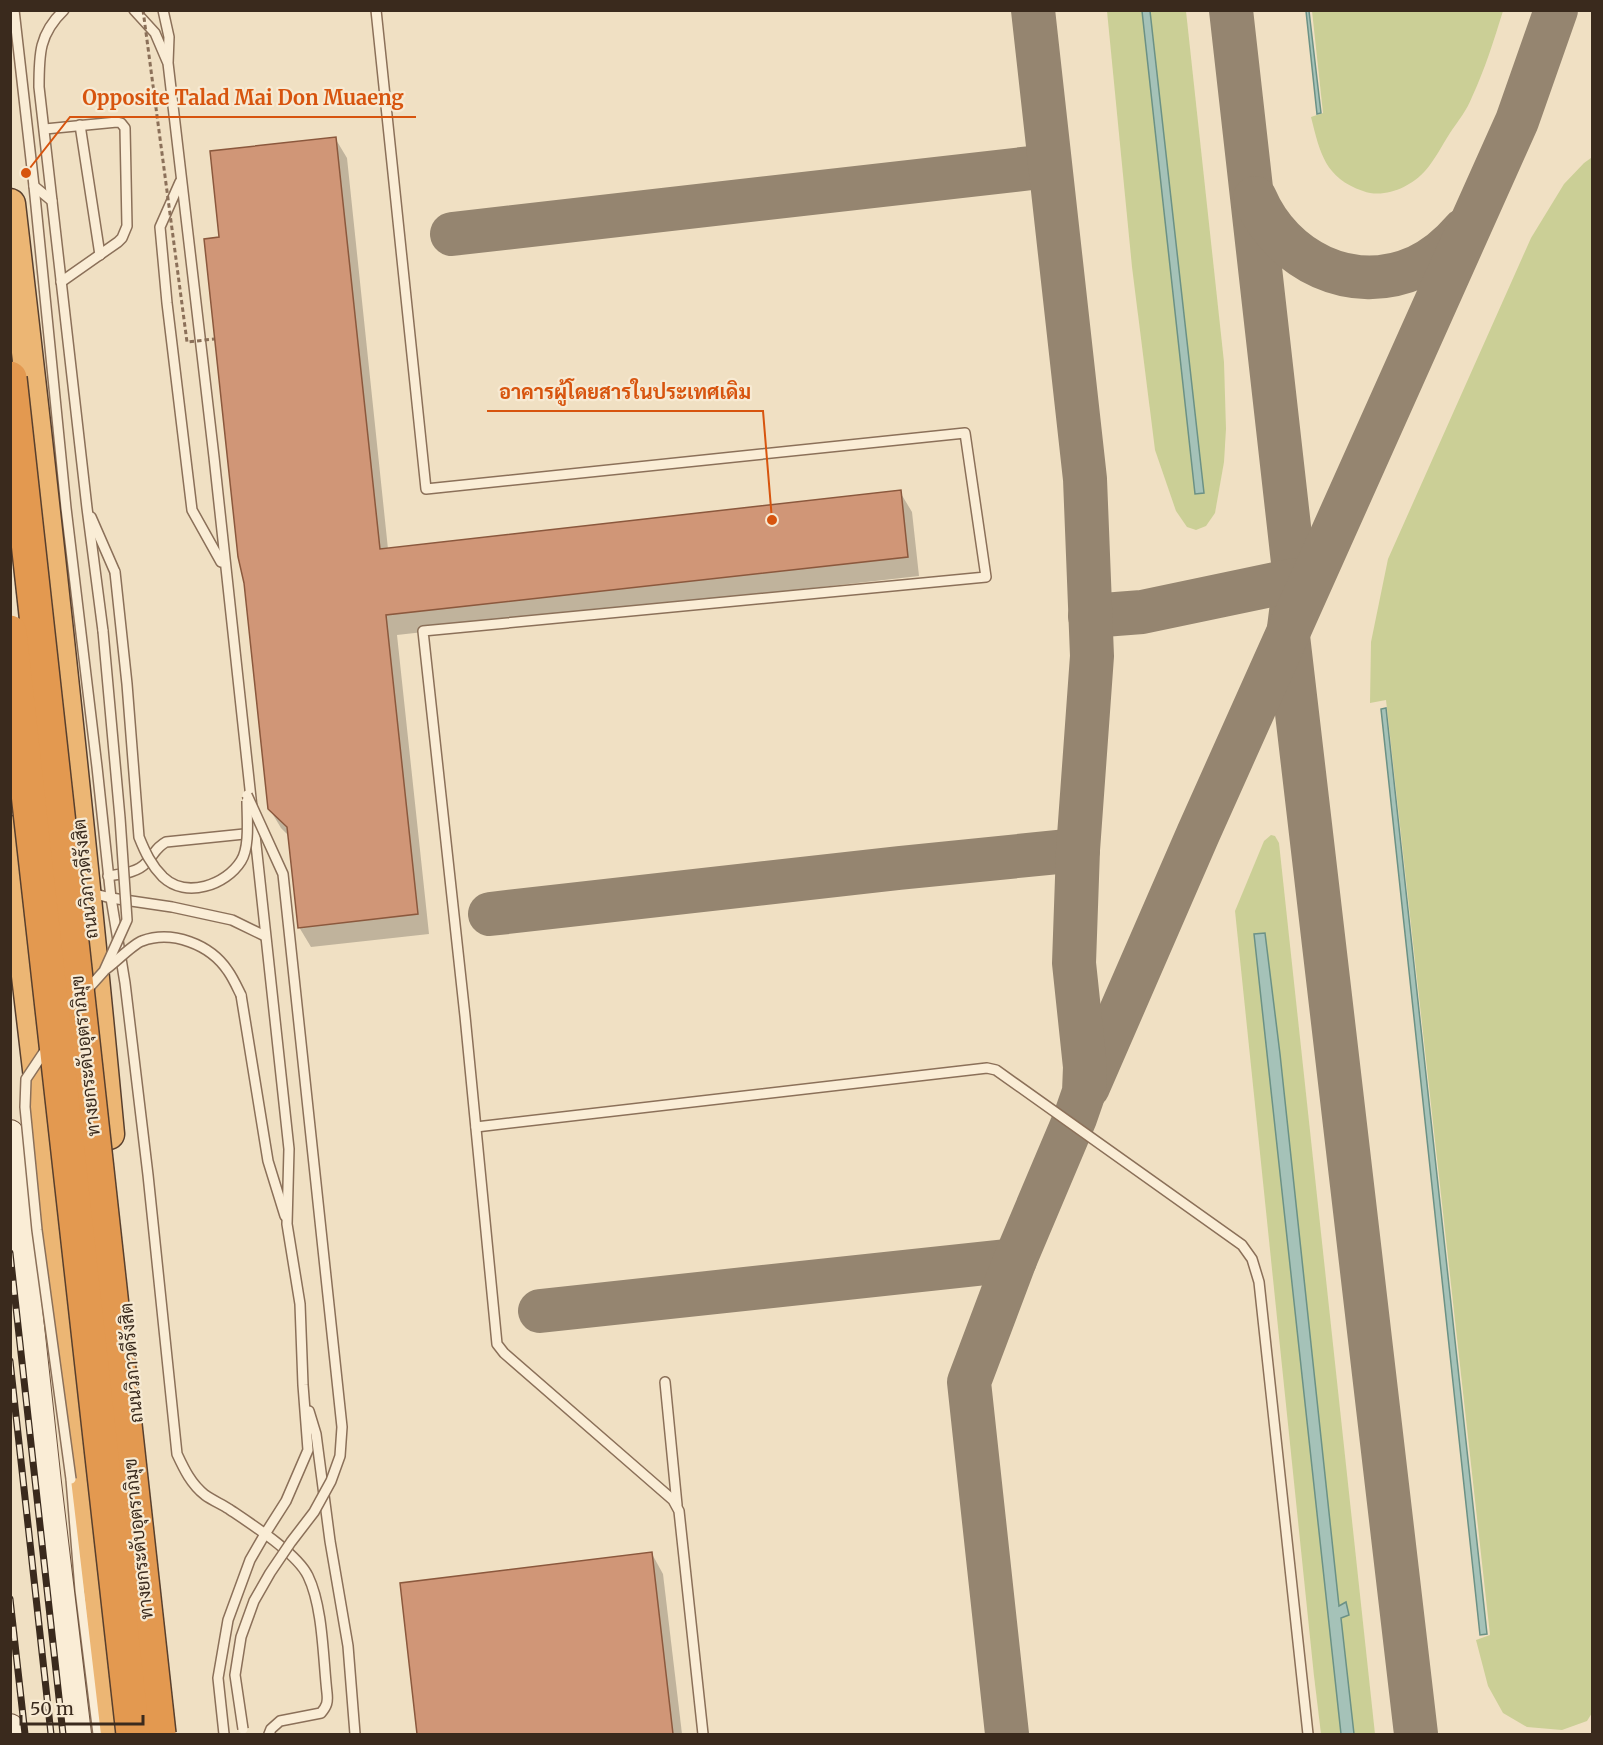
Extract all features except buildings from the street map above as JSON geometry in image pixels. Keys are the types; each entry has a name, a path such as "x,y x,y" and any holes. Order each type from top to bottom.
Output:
{"highway":[{"name":"ถนนวิภาวดีรังสิต","path":"22,195 55,593 102,889 166,1734"},
{"name":"ทางยกระดับอุตราภิมุข","path":"10,378 159,1734"},
{"name":"ทางยกระดับอุตราภิมุข","path":"10,632 133,1734"},
{"path":"10,831 116,1734"}],"main road":[{"path":"10,1133 78,1734"},
{"path":"10,1727 11,1734"}],"lane":[{"path":"14,10 31,161 22,195 52,201"},
{"path":"64,10 53,21 43,39 39,87 103,631 120,818 127,920 104,971"},
{"path":"134,10 155,33 168,63"},
{"path":"163,10 169,37 168,63 214,457 289,1149 287,1224"},
{"path":"376,10 426,489 965,433 986,577 423,631 497,1344 504,1353 677,1505"},
{"path":"45,129 117,122 125,128 127,226 122,238 61,282"},
{"path":"80,125 100,255"},
{"path":"31,161 50,177"},
{"path":"87,508 115,572 140,837 147,858 165,879 180,886 200,888 223,880 242,860 247,838 247,795 221,560 192,510 167,303 160,227 181,180"},
{"path":"244,1731 235,1674 241,1637 254,1601 270,1573 314,1512 331,1481 340,1456 342,1427 283,874 247,795"},
{"path":"102,889 145,864 159,846 166,842 254,833"},
{"path":"102,889 232,920 265,936"},
{"path":"102,889 125,984 148,1175 177,1454 187,1475 205,1494 228,1508 298,1560 308,1576 318,1607 328,1702 321,1713 280,1721 269,1734"},
{"path":"98,1734 80,1590 71,1479 37,1230 25,1107 26,1079 88,988 104,971 141,941 166,936 192,942 212,953 227,969 241,995 268,1161 287,1224 300,1304 308,1450 286,1501 250,1560 228,1620 218,1678 224,1734"},
{"path":"476,1127 987,1068 996,1070 1242,1245 1252,1259 1259,1282 1308,1734"},
{"path":"665,1382 703,1734"},
{"path":"303,1385 316,1434 330,1541 348,1646 355,1734"}],"path":[{"path":"144,10 187,342 214,339"}],"green space":[{"path":"1107,11 1186,11 1224,362 1226,429 1224,462 1215,513 1206,526 1196,530 1187,527 1176,511 1155,450 1132,267"},
{"path":"1312,11 1503,11 1468,106 1429,167 1405,186 1380,194 1363,191 1340,179 1326,163 1311,117 1323,113"},
{"path":"1591,158 1592,1713 1587,1721 1562,1730 1527,1727 1503,1713 1488,1686 1476,1640 1490,1635 1386,700 1370,703 1371,642 1388,559 1531,238 1564,184"},
{"path":"1271,835 1275,836 1279,843 1375,1734 1321,1734 1314,1676 1235,911 1264,841"}],"water":[{"path":"1142,11 1150,11 1204,493 1195,494"},
{"path":"1306,11 1309,11 1321,113 1317,114"},
{"path":"1386,708 1487,1634 1480,1635 1381,709"},
{"path":"1265,933 1339,1606 1346,1602 1349,1615 1341,1618 1354,1734 1341,1734 1254,934"}],"taxiway":[{"path":"1007,1734 969,1382 1015,1260 1084,1092 1085,1067 1074,963 1078,850 1092,656 1085,479 1033,10"},
{"path":"1231,10 1295,580 1288,636 1416,1734"},
{"path":"1088,1087 1198,834 1517,121 1556,10"},
{"path":"452,234 1049,166"},
{"path":"1255,198 1267,220 1301,255 1322,267 1344,275 1368,277 1392,275 1417,267 1442,251 1464,230"},
{"path":"1090,616 1142,612 1295,580"},
{"path":"490,914 1078,850"},
{"path":"540,1311 1015,1260"}],"railway":[{"path":"10,1253 63,1734"},
{"path":"10,1361 51,1734"},
{"path":"10,1599 25,1734"}],"place":[{"name":"Opposite Talad Mai Don Muaeng","path":"26,173"},
{"name":"อาคารผู้โดยสารในประเทศเดิม","path":"772,520"}]}
